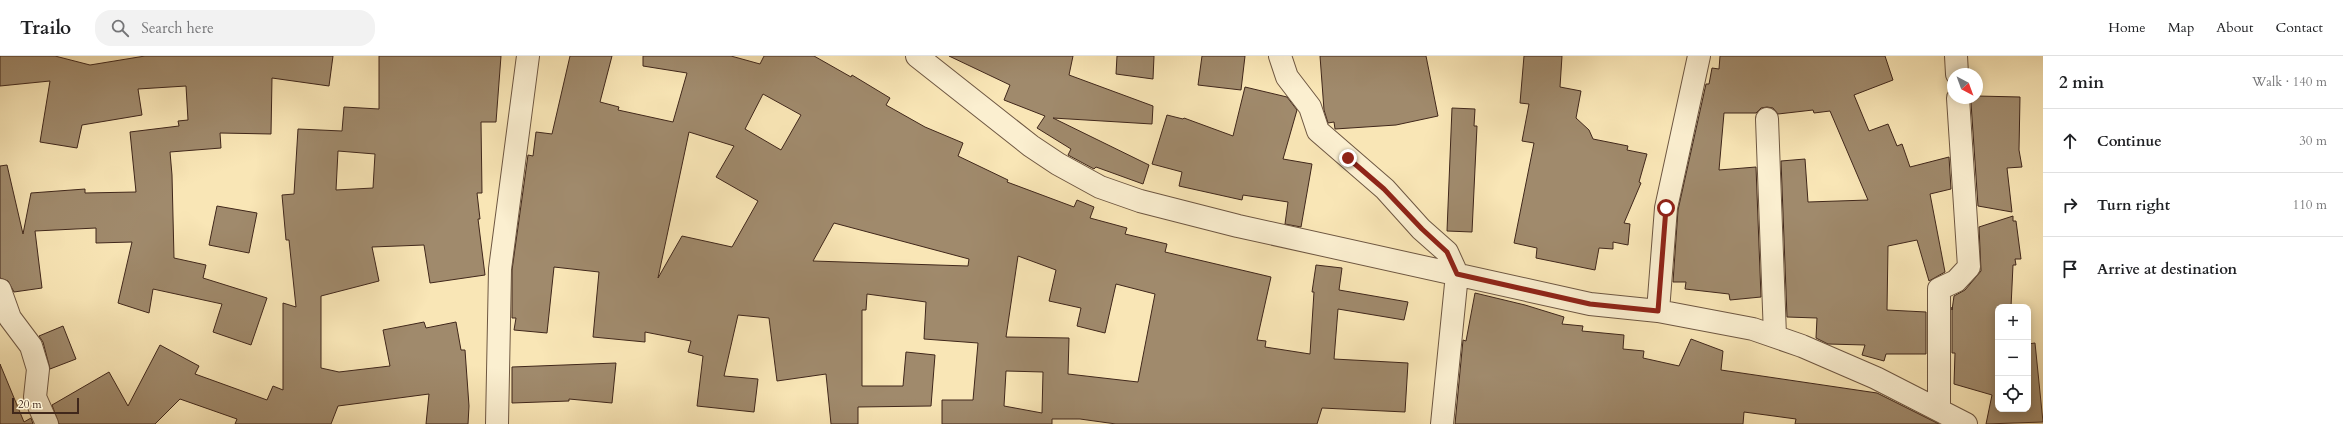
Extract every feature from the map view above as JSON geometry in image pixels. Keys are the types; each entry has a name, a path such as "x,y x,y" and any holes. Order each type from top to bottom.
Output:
{"street":[{"path":"497,424 500,270 528,56"},
{"path":"917,56 1031,146 1058,164 1100,187 1140,201 1188,215 1590,304 1658,311 1753,329 1802,346 1876,378 1966,424"},
{"path":"1280,56 1287,77 1310,107 1318,131 1384,189 1422,229 1447,252 1457,274 1442,424"},
{"path":"1658,311 1666,208 1699,56"},
{"path":"1956,56 1957,68"},
{"path":"1939,410 1939,289 1956,281 1969,267 1958,104"},
{"path":"1767,120 1775,336"},
{"path":"0,290 10,318 31,346 38,369 35,397 48,424"}],"building":[{"path":"0,56 55,56 90,65 145,56 333,56 329,86 272,78 271,134 220,133 221,148 170,152 174,258 206,265 203,278 267,298 251,345 213,332 222,304 153,289 149,313 118,303 132,242 96,243 96,228 35,231 42,288 14,292 8,281 0,278 0,166 7,165 23,234 31,193 85,189 85,193 136,192 130,132 179,126 178,121 188,120 186,86 138,89 142,115 82,125 77,148 40,142 50,81 0,86"},
{"path":"379,56 501,56 496,122 481,122 482,193 477,193 480,219 478,219 485,275 430,283 424,245 372,247 379,281 321,296 321,368 339,372 390,366 383,330 424,322 426,328 456,322 461,350 465,350 469,406 468,424 426,424 429,394 338,406 331,424 235,424 237,419 180,399 155,424 59,424 52,405 109,372 128,406 160,345 199,366 195,374 267,400 273,386 283,390 283,303 296,307 289,240 286,240 282,195 294,194 298,129 342,131 344,107 379,109","holes":["338,151 375,154 373,188 336,190"]},
{"path":"570,56 612,56 600,102 619,107 618,110 673,122 687,73 643,66 643,56 731,56 760,64 764,56 814,56 851,77 852,75 890,98 886,105 925,127 963,143 958,156 1008,180 1007,182 1074,207 1077,200 1094,207 1090,218 1127,228 1125,234 1167,244 1165,252 1271,277 1257,340 1266,341 1265,347 1310,354 1314,292 1312,292 1316,265 1342,268 1339,290 1408,302 1404,320 1338,309 1334,359 1408,363 1405,412 1322,408 1317,424 1116,424 1080,419 1052,419 1052,424 942,424 942,400 973,400 978,343 924,339 926,302 867,294 866,310 862,310 862,386 903,386 906,352 935,355 931,406 858,407 858,424 831,424 826,374 777,381 769,318 738,315 724,376 758,379 754,412 697,406 703,356 688,352 691,341 645,332 645,342 593,337 599,272 554,267 547,333 514,330 516,318 512,318 512,270 528,155 533,156 536,132 552,134","holes":["763,94 801,115 781,150 745,129","689,132 734,146 716,177 758,201 732,247 682,236 658,278","834,223 969,259 968,266 813,261","1018,256 1056,270 1049,301 1081,308 1077,326 1105,333 1116,284 1155,294 1138,382 1068,374 1069,338 1006,337","1006,371 1043,372 1042,413 1004,406"]},
{"path":"949,56 1073,56 1069,75 1153,106 1152,124 1053,118 1149,165 1143,184 1096,167 1094,169 1068,155 1071,149 1037,128 1045,116 1004,100 1010,85"},
{"path":"1117,56 1154,56 1153,79 1116,74"},
{"path":"1202,56 1245,56 1241,90 1198,85"},
{"path":"1320,56 1426,56 1438,116 1396,125 1335,129 1334,122 1328,123 1324,110"},
{"path":"1524,56 1562,56 1560,87 1581,91 1576,118 1589,130 1593,139 1628,146 1627,150 1647,154 1639,182 1641,183 1624,223 1630,224 1628,245 1613,242 1613,249 1599,248 1595,270 1536,258 1537,248 1514,243 1534,143 1522,141 1529,104 1520,103"},
{"path":"1720,56 1885,56 1893,80 1854,95 1869,131 1888,124 1897,146 1902,144 1910,167 1949,157 1951,189 1930,194 1945,272 1929,281 1917,240 1888,246 1887,310 1926,312 1926,354 1886,354 1884,361 1862,355 1865,345 1828,344 1816,338 1817,318 1787,317 1781,161 1805,159 1808,202 1868,200 1830,111 1814,113 1813,110 1778,114 1773,108 1767,107 1761,108 1756,113 1724,113 1719,170 1756,167 1761,297 1730,300 1729,294 1685,289 1686,282 1673,282 1678,210 1706,84 1709,84 1712,68 1719,69"},
{"path":"1245,87 1287,97 1297,110 1283,159 1312,164 1301,227 1285,224 1288,202 1243,195 1242,200 1179,186 1182,172 1152,164 1167,115 1184,118 1233,136"},
{"path":"1983,96 2020,97 2019,150 2022,167 2007,168 2012,212 1978,206 1971,104 1983,104"},
{"path":"1452,108 1475,109 1474,126 1477,126 1472,232 1447,231"},
{"path":"217,206 257,213 249,253 209,245"},
{"path":"2013,216 2013,221 2016,221 2021,259 2015,259 2016,265 2013,265 2011,304 1995,304 1995,412 2031,412 2031,344 2035,343 2043,422 1986,424 1992,395 1954,384 1955,353 1952,353 1952,310 1954,296 1965,290 1981,271 1979,227"},
{"path":"1475,293 1525,305 1564,317 1562,324 1583,326 1582,331 1624,335 1623,349 1644,351 1643,358 1679,366 1691,339 1723,351 1721,370 1877,393 1939,424 1795,424 1796,419 1744,412 1743,424 1455,424 1463,340 1466,341"},
{"path":"63,326 76,359 50,369 43,342 39,336"},
{"path":"616,363 612,403 569,399 569,401 512,403 512,367"},
{"path":"0,364 24,422 31,418 33,424 0,424"}],"route":[{"path":"1348,158 1384,189 1422,229 1447,252 1457,274 1590,304 1658,311 1666,208"}]}
